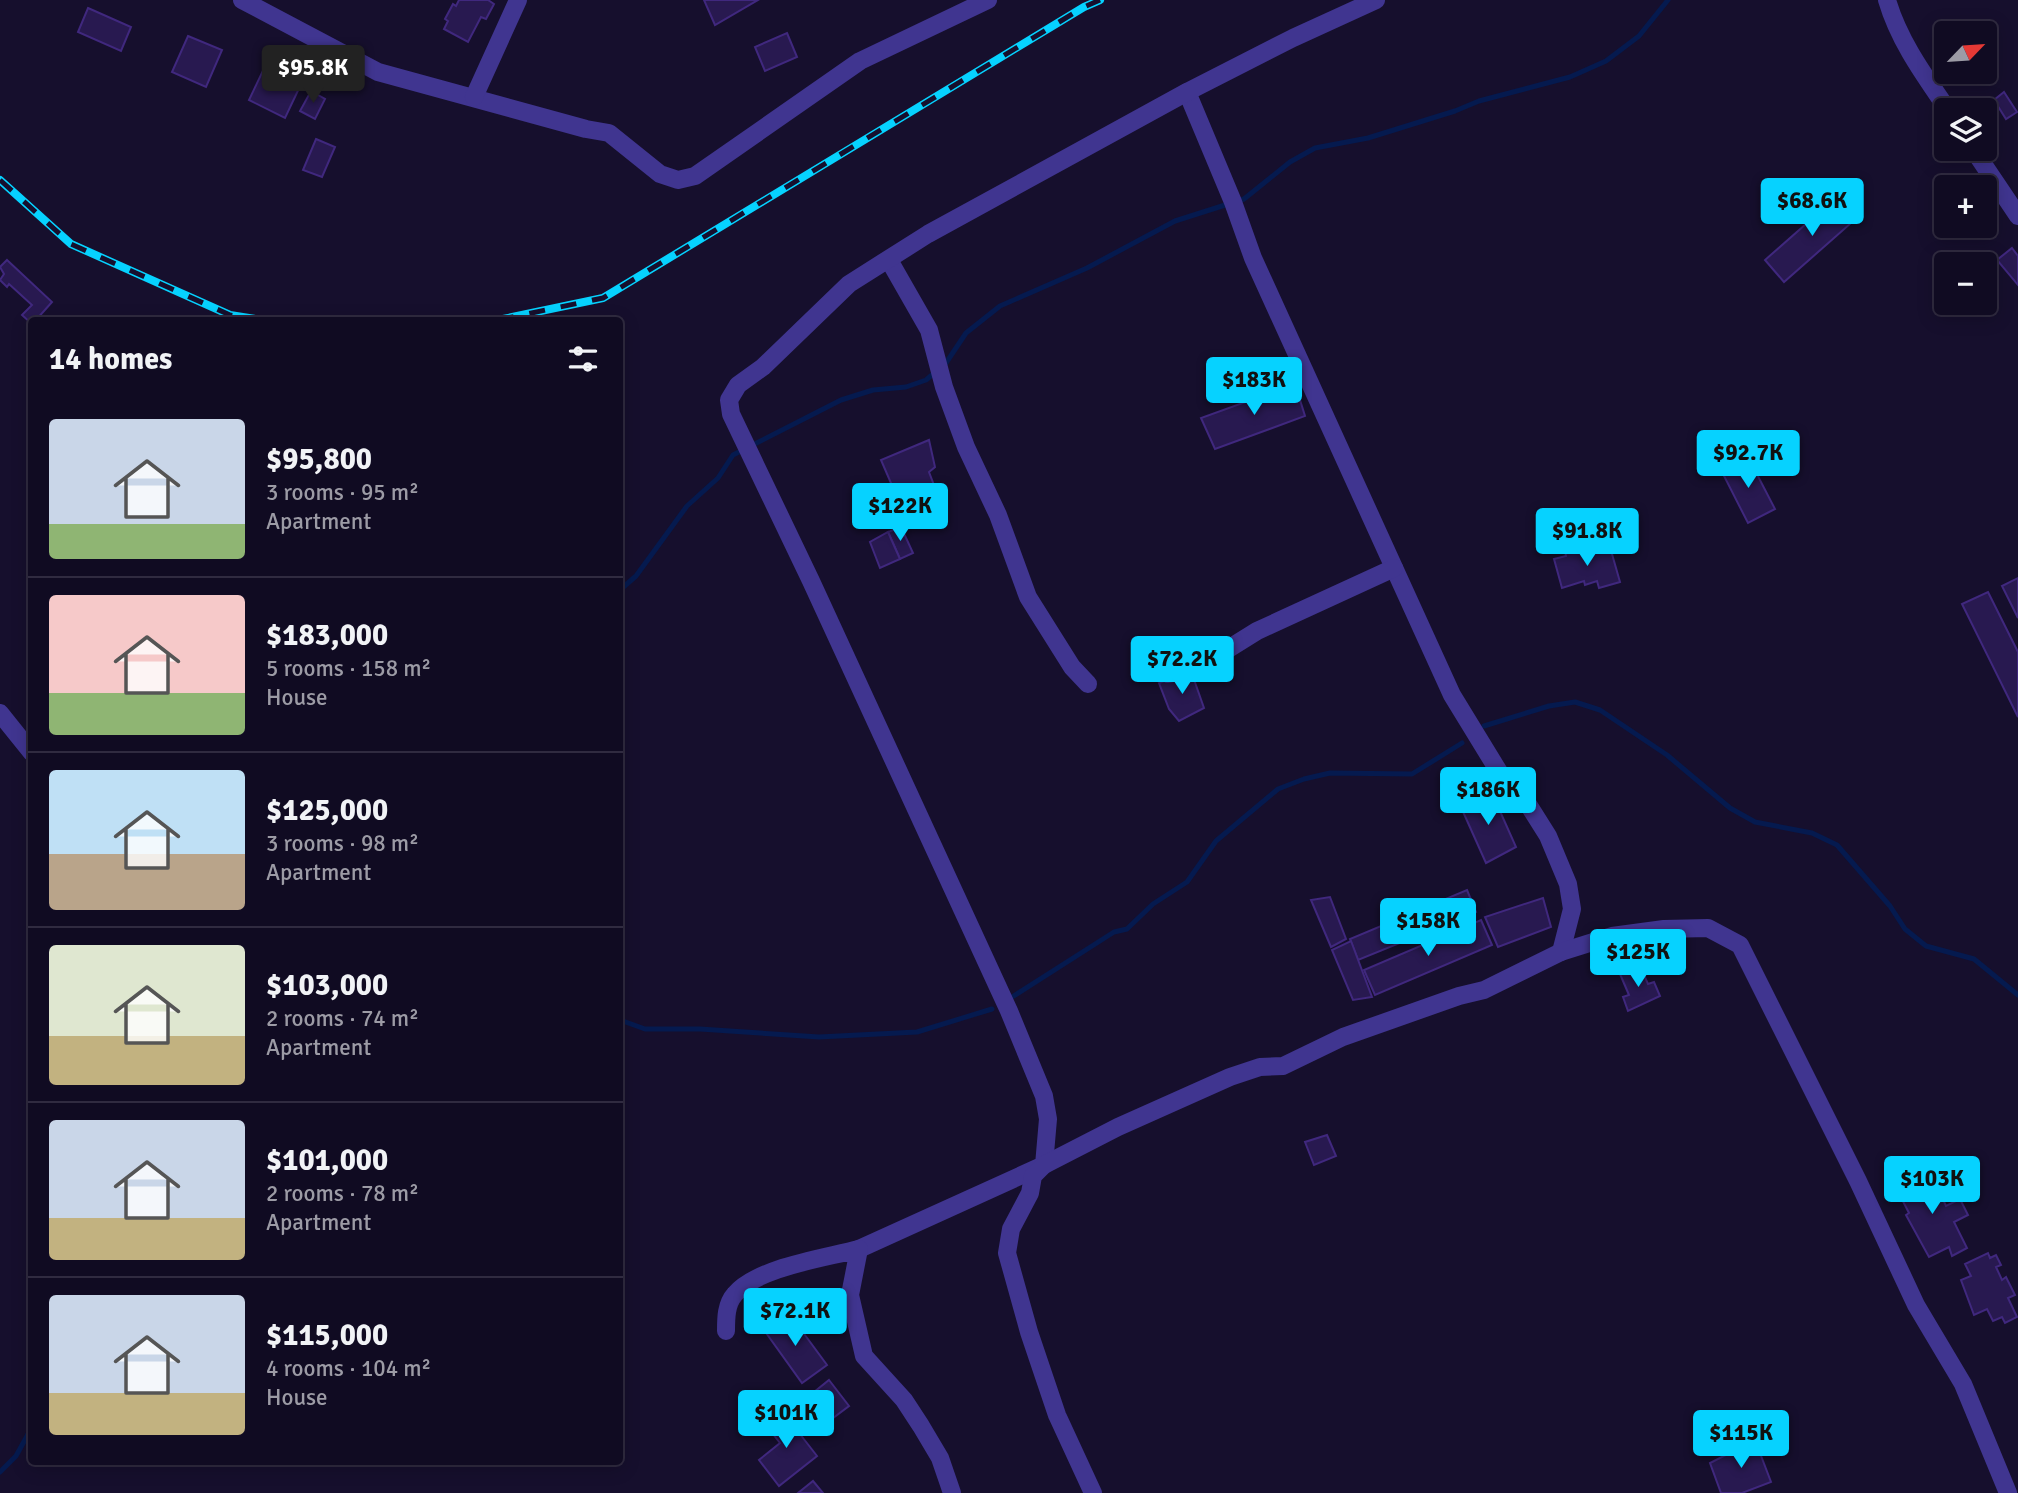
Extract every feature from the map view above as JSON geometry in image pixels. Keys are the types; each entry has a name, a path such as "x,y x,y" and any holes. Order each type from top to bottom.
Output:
{"street":[{"path":"242,0 293,24 349,59 378,72 586,129 609,132 660,174 678,180 695,176 860,61 988,0"},
{"path":"474,97 518,0"},
{"path":"1093,1493 1058,1415 1029,1332 1007,1253 1011,1229 1030,1193 1033,1176 1044,1165 1048,1119 1044,1096 1014,1024 817,594 731,414 729,400 738,385 763,367 849,285 928,234 1187,92 1376,0"},
{"path":"1887,0 1895,25 1910,54 1940,98"},
{"path":"1187,92 1253,257 1468,724 1504,780 1526,801 1548,836 1568,884 1572,909 1561,952"},
{"path":"1981,161 2018,216"},
{"path":"888,260 929,330 944,387 966,447 998,515 1028,597 1072,667 1088,684"},
{"path":"1168,674 1196,670 1257,631 1394,568"},
{"path":"0,713 28,748"},
{"path":"726,1331 726,1310 733,1295 743,1286 770,1273 859,1249 1230,1077 1261,1066 1283,1066 1343,1037 1459,996 1485,990 1561,952 1612,936 1664,929 1708,928 1740,945 1858,1181 1916,1305 1963,1384 2008,1493"},
{"path":"859,1249 850,1295 864,1356 904,1400 921,1426 940,1458 952,1493"}],"building":[{"path":"459,0 488,0 494,4 486,19 481,17 468,42 444,29 448,21 445,19 453,4 456,6"},
{"path":"704,0 758,0 715,25"},
{"path":"88,8 131,27 121,51 78,32"},
{"path":"787,33 797,57 765,71 755,47"},
{"path":"188,36 222,50 206,87 172,72"},
{"path":"268,60 304,78 285,118 249,100"},
{"path":"311,91 325,99 315,119 300,111"},
{"path":"2004,92 2017,112 2006,119 1997,105 1996,98"},
{"path":"316,139 335,147 322,177 303,170"},
{"path":"1840,194 1859,216 1784,282 1765,260"},
{"path":"2012,248 2018,256 2018,285 1997,260"},
{"path":"7,260 52,302 39,317 28,317 28,320 22,315 32,305 9,284 7,287 0,280 4,274 0,267"},
{"path":"1295,384 1305,416 1215,449 1201,418"},
{"path":"929,440 935,467 929,472 937,493 903,511 881,460"},
{"path":"1748,457 1775,509 1748,523 1721,470"},
{"path":"901,527 913,553 900,559 888,532"},
{"path":"888,532 900,559 880,568 870,542"},
{"path":"1583,545 1585,554 1610,547 1620,582 1599,588 1597,581 1585,585 1584,581 1562,588 1554,559 1566,556 1565,550"},
{"path":"2018,578 2018,618 2002,586"},
{"path":"1988,592 2018,652 2018,717 1962,604"},
{"path":"1191,671 1204,708 1179,721 1169,709 1159,683"},
{"path":"1491,791 1516,847 1486,863 1460,805"},
{"path":"1467,890 1476,912 1358,960 1350,939"},
{"path":"1330,897 1346,939 1331,947 1311,900"},
{"path":"1543,898 1551,927 1498,947 1485,917"},
{"path":"1481,920 1492,945 1375,995 1364,970"},
{"path":"1351,941 1372,997 1353,1000 1332,950"},
{"path":"1640,966 1648,984 1654,982 1660,996 1628,1011 1623,997 1629,995 1620,974"},
{"path":"1327,1135 1336,1156 1314,1165 1305,1142"},
{"path":"1909,1172 1918,1189 1934,1180 1946,1206 1960,1199 1968,1215 1954,1222 1967,1248 1952,1256 1949,1247 1929,1257 1906,1215 1909,1213 1892,1180"},
{"path":"1988,1253 1990,1258 1996,1255 2001,1265 1996,1267 2002,1280 2006,1277 2015,1295 2008,1298 2017,1317 2005,1323 2002,1317 1993,1321 1987,1309 1974,1315 1961,1280 1971,1276 1965,1264"},
{"path":"788,1312 827,1365 802,1383 764,1330"},
{"path":"829,1380 849,1406 833,1418 826,1409 815,1417 803,1401"},
{"path":"782,1411 817,1456 779,1486 759,1460 780,1443 765,1424"},
{"path":"1755,1440 1771,1482 1742,1493 1721,1493 1710,1463"},
{"path":"813,1481 823,1493 798,1493"}],"waterway":[{"path":"623,587 636,576 687,506 718,478 733,455 841,400 873,390 906,387 926,380 946,363 966,333 1000,306 1087,268 1175,221 1244,199 1290,162 1315,148 1368,138 1479,101 1570,77 1606,61 1639,36 1668,0"},
{"path":"1484,726 1549,706 1575,702 1600,710 1667,755 1730,808 1755,822 1812,833 1837,845 1890,906 1905,929 1926,946 1974,959 2018,995"},
{"path":"1012,997 1114,932 1127,929 1153,904 1187,882 1216,841 1278,789 1330,773 1412,774 1462,743"},
{"path":"623,1021 645,1029 700,1029 819,1037 917,1032 992,1009"},
{"path":"0,1472 16,1456 28,1434"}],"railway":[{"path":"512,317 603,298 1084,7 1100,0"},
{"path":"0,180 71,244 230,315 243,317"}]}
